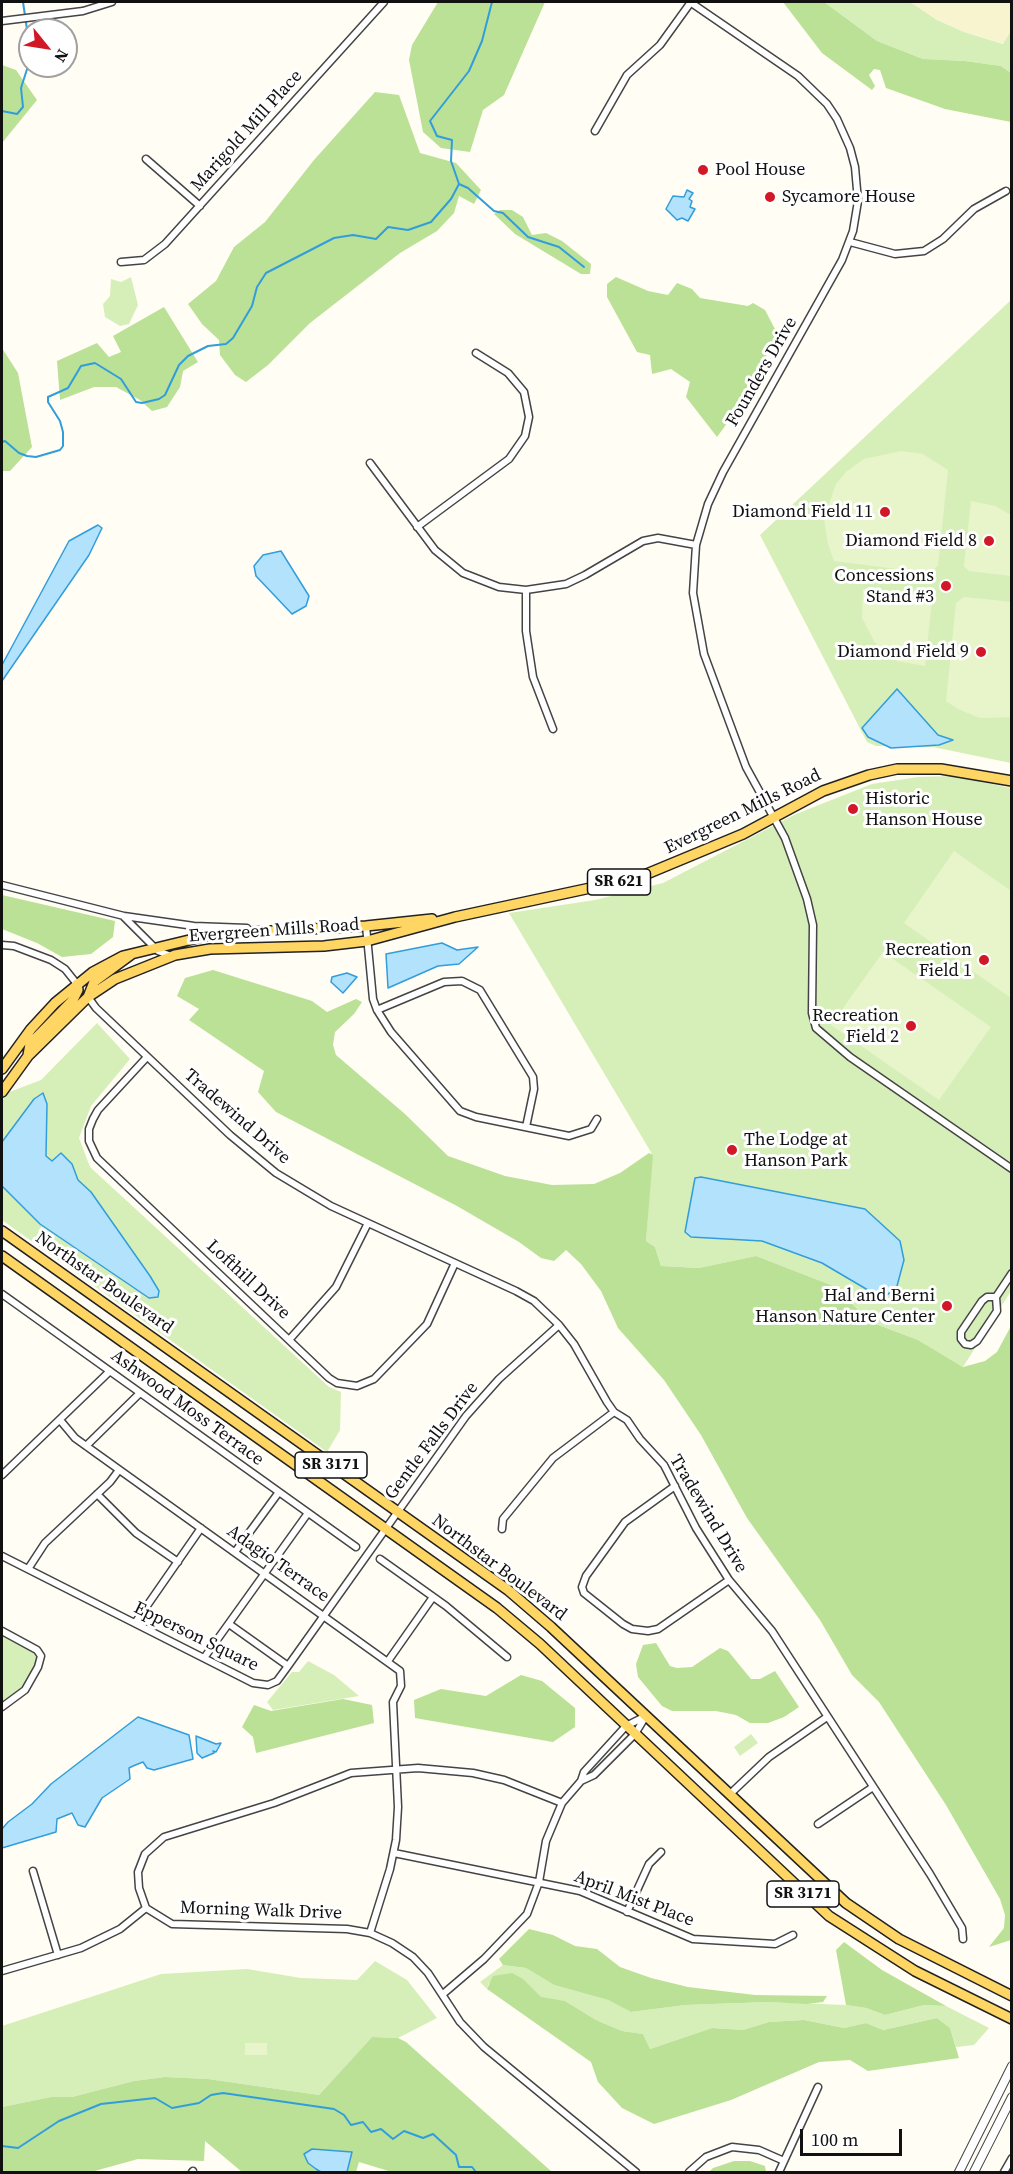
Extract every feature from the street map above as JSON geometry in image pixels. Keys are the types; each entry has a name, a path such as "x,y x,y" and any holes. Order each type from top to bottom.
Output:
{"main road":[{"name":"Evergreen Mills Road","path":"2,1092 28,1056 88,997 115,979 175,955 210,950 324,946 367,941 455,917 637,878 694,857 847,782 897,769 941,769 1011,781"},
{"name":"Evergreen Mills Road","path":"2,1069 31,1029 77,984 107,964 134,953 214,934 366,926 455,917"},
{"path":"88,997 94,982 134,953"},
{"path":"28,1056 30,1044 73,1000 78,990 77,984"},
{"name":"Northstar Boulevard","path":"2,1231 508,1590 551,1627 823,1882 871,1920 922,1951 1011,1996"},
{"name":"Northstar Boulevard","path":"2,1256 497,1608 540,1644 801,1892 836,1921 915,1971 1011,2019"}],"street":[{"path":"4,21 83,11 112,2"},
{"name":"Marigold Mill Place","path":"121,262 135,262 155,254 384,2"},
{"path":"595,131 627,75 660,45 691,2"},
{"name":"Founders Drive","path":"691,2 798,76 827,104 837,119 850,148 858,184 856,217 850,242 838,268 723,472 708,504 696,544 693,593 704,654 746,767 787,843 807,899 813,925 812,1013 819,1032 850,1057 1011,1170"},
{"path":"146,159 200,206"},
{"path":"850,242 903,255 924,251 943,239 974,209 1006,191"},
{"path":"417,526 509,459 525,436 529,417 524,393 507,374 476,353"},
{"path":"370,463 435,550 463,573 499,587 526,590 575,580 643,541 671,539 696,544"},
{"path":"526,590 526,631 533,677 553,729"},
{"name":"SR 621","path":"2,885 124,916 194,926 290,930"},
{"path":"124,916 163,954 175,955"},
{"path":"366,926 373,999 377,1010 399,1040 460,1111 476,1117 569,1136 591,1130 597,1119"},
{"path":"2,945 14,946 51,960 65,969 77,984"},
{"path":"377,1010 444,982 462,981 480,990 533,1077 534,1089 526,1127"},
{"name":"Tradewind Drive","path":"88,997 147,1057 253,1155 303,1189 368,1223 534,1301 559,1325 574,1344 614,1412 627,1420 640,1440 664,1465 696,1528 729,1580 772,1631 930,1874 962,1928 963,1940"},
{"name":"Lofthill Drive","path":"147,1057 98,1110 89,1129 92,1149 97,1158 337,1383 357,1386 374,1379 427,1324 455,1263"},
{"path":"289,1340 336,1287 368,1223"},
{"path":"996,1297 982,1301 966,1324 961,1332 961,1339 965,1344 975,1343 998,1311 996,1297 1011,1273"},
{"name":"Ashwood Moss Terrace","path":"2,1294 356,1547"},
{"name":"Gentle Falls Drive","path":"385,1530 466,1416 499,1379 559,1325"},
{"path":"2,1475 110,1371"},
{"path":"86,1446 140,1393"},
{"path":"502,1529 503,1519 553,1458 614,1412"},
{"name":"Adagio Terrace","path":"60,1420 67,1431 86,1446 400,1671 402,1679 393,1702 396,1769"},
{"path":"28,1569 45,1543 119,1470"},
{"path":"675,1485 625,1522 586,1576 582,1587 584,1593 623,1624 632,1629 648,1631 658,1629 729,1580"},
{"path":"235,1552 279,1492"},
{"path":"97,1494 136,1533 178,1562"},
{"path":"204,1658 308,1513"},
{"path":"135,1623 201,1528"},
{"name":"Epperson Square","path":"2,1556 261,1685 277,1681 385,1530"},
{"path":"380,1559 433,1597 507,1657"},
{"path":"388,1661 433,1597"},
{"path":"229,1624 288,1666"},
{"path":"2,1631 37,1650 41,1656 26,1690 2,1707"},
{"path":"581,1781 584,1772 626,1726 646,1716"},
{"path":"443,1994 519,1924 531,1905 539,1882 546,1841 562,1803 581,1781 594,1774 635,1734 646,1716"},
{"path":"729,1795 769,1757 827,1717"},
{"path":"2,1971 102,1939 146,1908 139,1888 138,1872 145,1854 164,1837 274,1803 338,1776 396,1769 435,1768 490,1776 543,1793 562,1803"},
{"path":"370,1933 394,1853 398,1807 396,1769"},
{"path":"818,1824 873,1787"},
{"path":"627,1912 649,1864 661,1852"},
{"name":"April Mist Place","path":"394,1853 580,1891 685,1937 707,1941 775,1944 793,1935"},
{"path":"33,1872 57,1955"},
{"name":"Morning Walk Drive","path":"146,1908 163,1920 180,1925 338,1928 370,1933 392,1943 413,1957 429,1972 460,2022 484,2048 636,2172"},
{"path":"959,2172 1011,2066"},
{"path":"779,2172 818,2087"},
{"path":"974,2172 1011,2097"},
{"path":"689,2172 706,2157 732,2147 759,2150 784,2161"},
{"path":"1004,2172 1011,2158"}],"shaded area":[{"path":"910,2 1011,2 1011,31 1004,44 964,32 937,20"}],"green space":[{"path":"438,2 545,2 504,95 483,110 470,152 441,148 423,132 409,60 412,45"},
{"path":"783,2 824,2 877,41 923,59 1001,66 1011,73 1011,122 945,109 886,88 880,70 874,69 869,75 875,86 872,90 822,53"},
{"path":"824,2 910,2 937,20 964,32 1003,44 1011,31 1011,73 1001,66 923,59 877,41"},
{"path":"2,65 16,70 18,78 22,78 37,100 2,143"},
{"path":"375,92 399,95 420,153 456,163 481,190 474,204 459,196 454,213 437,231 400,253 310,323 268,365 246,382 235,375 220,355 219,340 202,324 188,304 216,281 234,247 265,222 314,160"},
{"path":"500,210 512,210 523,217 532,235 546,233 562,241 591,264 590,274 581,274 515,234 494,214"},
{"path":"131,277 138,305 129,324 120,326 105,317 103,304 110,296 111,279 121,282"},
{"path":"616,277 648,291 668,295 677,283 692,289 700,298 748,306 753,303 765,310 777,333 750,392 717,437 686,397 690,382 671,369 652,374 650,355 637,352 607,297 607,284"},
{"path":"1011,300 1011,763 933,747 876,746 867,742 760,535"},
{"path":"164,307 198,362 183,371 180,387 167,407 152,411 140,400 116,387 94,387 60,400 57,361 97,343 109,357 121,352 113,336"},
{"path":"2,348 18,373 32,447 10,471 2,471"},
{"name":"Diamond Field 11","path":"901,451 923,454 948,470 938,566 928,573 834,561 828,544 824,518 836,484 846,472 864,459"},
{"name":"Diamond Field 8","path":"971,501 995,506 1011,515 1011,576 969,571 964,566"},
{"path":"863,589 928,596 932,600 925,666 897,661 875,643 862,618"},
{"name":"Diamond Field 9","path":"964,597 1011,602 1011,717 980,718 946,701 956,603"},
{"path":"953,776 1011,788 1011,1291 963,1367 918,1340 873,1323 831,1285 756,1256 699,1268 661,1266 655,1247 646,1241 652,1154 509,913 595,900 663,883 796,814 872,784 918,777"},
{"name":"Recreation Field 1","path":"954,851 1011,891 1011,998 904,923"},
{"path":"2,895 115,921 113,937 91,954 62,957 37,943 2,929"},
{"name":"Recreation Field 2","path":"883,952 991,1027 939,1100 831,1025"},
{"path":"213,970 312,1001 327,1012 356,999 362,1002 354,1014 335,1032 333,1045 336,1055 405,1114 448,1156 505,1176 552,1185 594,1184 620,1173 649,1153 653,1155 646,1241 655,1247 661,1266 699,1268 756,1256 831,1285 873,1323 918,1340 963,1367 985,1361 997,1352 1011,1326 1011,1940 989,1947 1004,1928 1005,1915 1000,1899 946,1805 879,1702 852,1675 820,1620 747,1518 701,1435 664,1380 618,1328 601,1291 581,1264 566,1250 554,1261 541,1258 519,1242 457,1206 276,1112 258,1092 264,1071 189,1020 199,1009 177,996 185,978"},
{"path":"97,1023 130,1059 91,1106 79,1138 90,1167 329,1387 341,1392 340,1430 327,1452 2,1220 2,1101 7,1093 41,1080"},
{"path":"2,1631 40,1653 31,1682 2,1707"},
{"path":"656,1643 670,1666 677,1668 692,1667 720,1648 728,1651 751,1679 760,1679 775,1671 799,1707 784,1717 768,1723 750,1723 736,1715 716,1711 672,1711 662,1706 638,1677 636,1664 643,1645"},
{"path":"308,1661 334,1675 359,1696 273,1710 267,1702 292,1672 299,1672"},
{"path":"521,1675 542,1681 575,1708 575,1727 553,1742 415,1718 414,1700 441,1689 486,1696"},
{"path":"343,1699 372,1705 374,1723 256,1753 253,1737 242,1727 254,1705 271,1711"},
{"path":"751,1734 758,1743 740,1756 734,1747"},
{"path":"529,1929 553,1935 575,1946 597,1949 620,1967 651,1978 688,1987 755,1995 827,1996 823,2002 807,2004 768,2002 685,2005 631,2012 608,2000 554,1985 526,1968 503,1965 499,1959"},
{"path":"844,1942 882,1970 946,2006 924,2005 885,2015 866,2008 846,2005 836,1950"},
{"path":"375,1961 407,1980 437,2018 398,2038 372,2037 319,2095 208,2079 165,2077 134,2081 72,2097 51,2097 2,2107 2,2026 161,1974 247,1969 301,1978 357,1980"},
{"path":"503,1965 526,1968 554,1985 608,2000 631,2012 685,2005 768,2002 846,2005 866,2008 885,2015 924,2005 946,2006 989,2028 974,2045 956,2047 950,2028 937,2018 883,2030 866,2023 844,2028 804,2020 769,2022 743,2030 712,2028 650,2049 643,2034 622,2031 596,2020 565,2001 549,2000 489,1983 487,1989 480,1982"},
{"path":"512,1973 523,1979 541,1997 565,2001 596,2020 622,2031 643,2034 650,2049 712,2028 743,2030 769,2022 804,2020 844,2028 866,2023 883,2030 937,2018 950,2028 959,2058 868,2071 850,2060 819,2062 731,2100 654,2124 622,2108 598,2082 591,2062 487,1989 493,1976"},
{"path":"372,2037 398,2038 406,2042 552,2172 392,2172 359,2162 356,2172 242,2172 205,2141 204,2161 138,2159 91,2172 2,2172 2,2107 51,2097 72,2097 134,2081 165,2077 208,2079 319,2095"},
{"path":"245,2043 267,2043 267,2055 245,2055"},
{"path":"734,2161 750,2161 765,2166 766,2172 709,2172 713,2168"}],"water":[{"path":"687,190 693,193 689,199 692,201 690,207 695,209 688,221 682,218 677,220 666,209 673,196 684,197"},
{"path":"98,525 102,528 89,555 2,681 2,665 69,541"},
{"path":"281,551 309,596 306,606 292,614 256,576 254,566 263,555"},
{"path":"897,689 938,735 953,740 939,745 891,748 868,737 862,728"},
{"path":"442,943 457,950 478,947 459,964 438,966 388,988 386,954"},
{"path":"347,973 357,977 343,993 331,982 332,977"},
{"path":"43,1093 47,1104 46,1156 52,1161 61,1153 72,1164 78,1180 91,1192 150,1276 159,1291 158,1297 149,1298 40,1224 2,1186 2,1142 34,1099"},
{"path":"701,1177 865,1209 900,1241 904,1260 897,1286 885,1297 878,1296 822,1263 762,1241 691,1237 685,1232 695,1178"},
{"path":"138,1717 189,1735 193,1759 154,1770 147,1768 143,1762 133,1766 129,1768 130,1779 102,1798 85,1827 78,1825 72,1813 57,1819 56,1832 2,1848 2,1829 8,1822 32,1804 51,1784"},
{"path":"196,1736 216,1744 221,1743 216,1752 213,1751 214,1753 202,1758 197,1753"},
{"path":"312,2149 352,2152 347,2172 321,2172 316,2169 308,2163 304,2154"}],"waterway":[{"path":"2,111 17,114 23,107 21,88 29,63 29,43 23,2"},
{"path":"2,442 5,441 19,453 27,456 36,457 60,450 63,446 63,432 60,421 48,402 48,397 68,388 81,366 95,363 121,379 136,402 159,399 165,395 179,365 188,356 208,346 226,344 233,338 252,306 257,287 266,273 334,238 353,235 376,239 388,227 408,230 431,222 451,199 459,184 451,161 452,140 437,136 430,121 469,71 482,41 492,2"},
{"path":"459,184 468,188 494,211 503,213 528,237 559,247 584,267"},
{"path":"2,2146 18,2148 59,2121 101,2104 155,2098 172,2108 199,2103 211,2095 223,2093 334,2109 344,2115 351,2125 363,2122 371,2132 381,2129 393,2139 404,2131 423,2138 433,2134 456,2155 459,2167 472,2167 476,2172"}],"place":[{"name":"Pool House","path":"703,170"},
{"name":"Sycamore House","path":"770,197"},
{"name":"Diamond Field 11","path":"885,512"},
{"name":"Diamond Field 8","path":"989,541"},
{"name":"Concessions Stand #3","path":"946,586"},
{"name":"Diamond Field 9","path":"981,652"},
{"name":"Historic Hanson House","path":"853,809"},
{"name":"Recreation Field 1","path":"984,960"},
{"name":"Recreation Field 2","path":"911,1026"},
{"name":"The Lodge at Hanson Park","path":"732,1150"},
{"name":"Hal and Berni Hanson Nature Center","path":"947,1306"}]}
